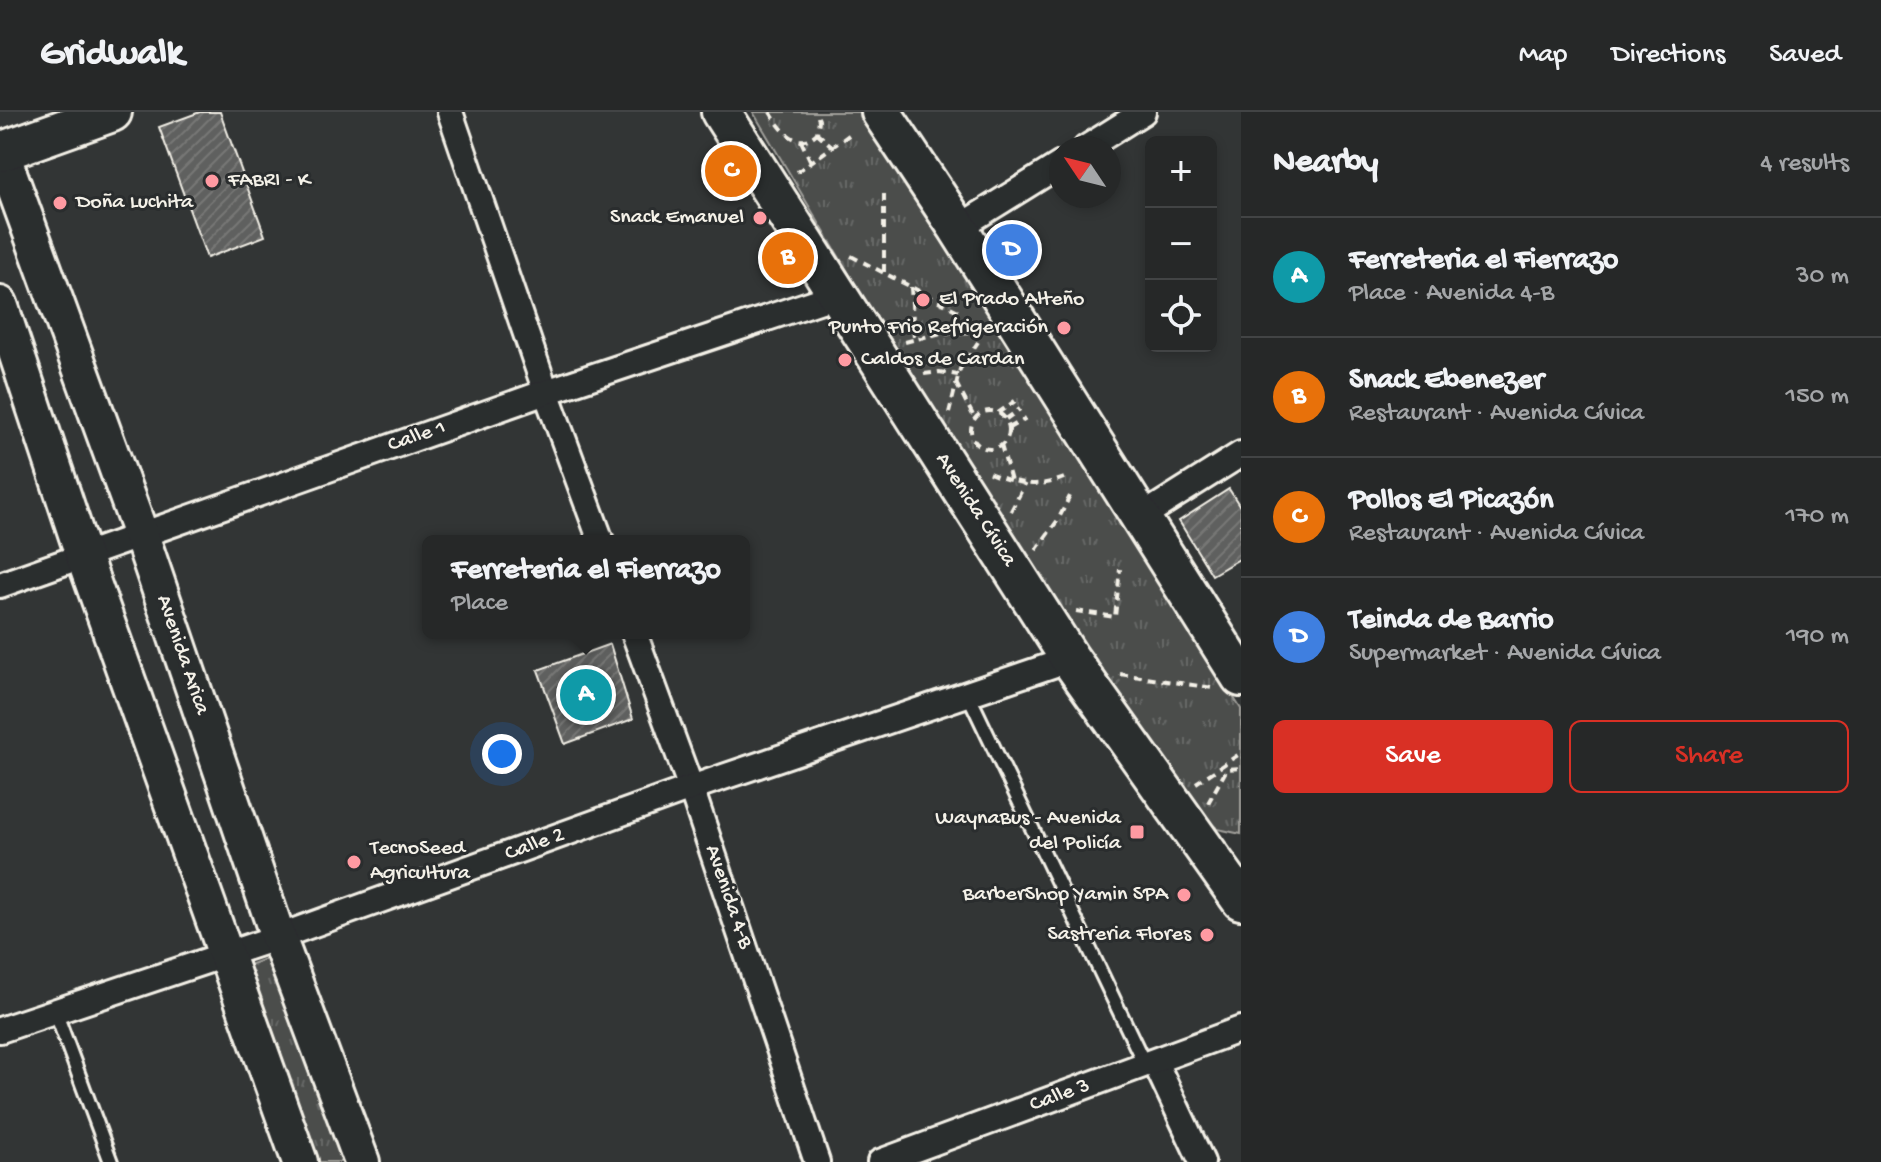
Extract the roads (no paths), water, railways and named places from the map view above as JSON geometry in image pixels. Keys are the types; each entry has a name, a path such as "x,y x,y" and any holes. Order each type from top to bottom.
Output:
{"main road":[{"path":"0,150 112,112"},
{"name":"Avenida Cívica","path":"721,112 1070,659 1235,878"},
{"path":"881,112 1141,517 1228,683"}],"street":[{"path":"450,112 599,535"},
{"path":"1105,136 1143,112"},
{"name":"Avenida Arica","path":"0,150 141,535 278,937 362,1162"},
{"path":"958,228 1049,171"},
{"name":"Calle 1","path":"0,585 546,392 836,295"},
{"path":"0,304 83,555 300,1162"},
{"path":"1141,517 1241,454"},
{"name":"Avenida 4-B","path":"636,639 691,788 817,1162"},
{"name":"Calle 2","path":"0,1030 278,937 691,788 1070,659"},
{"name":"Calle 3","path":"880,1162 1241,1029"},
{"path":"1150,1063 1202,1162"}],"lane":[{"path":"968,694 1150,1063"},
{"path":"55,1011 111,1162"}],"place":[{"name":"Pollos El Picazón","path":"731,171"},
{"name":"FABRI - K","path":"212,181"},
{"name":"Doña Luchita","path":"60,203"},
{"name":"Snack Emanuel","path":"760,218"},
{"name":"Teinda de Barrio","path":"1012,250"},
{"name":"Snack Ebenezer","path":"788,258"},
{"name":"El Prado Alteño","path":"923,300"},
{"name":"Punto Frio Refrigeración","path":"1064,328"},
{"name":"Caldos de Cardan","path":"845,360"},
{"name":"Ferreteria el Fierrazo","path":"586,695"},
{"name":"WaynaBus - Avenida del Policía","path":"1137,832"},
{"name":"TecnoSeed Agricultura","path":"354,862"},
{"name":"BarberShop Yamin SPA","path":"1184,895"},
{"name":"Sastreria Flores","path":"1207,935"}]}
